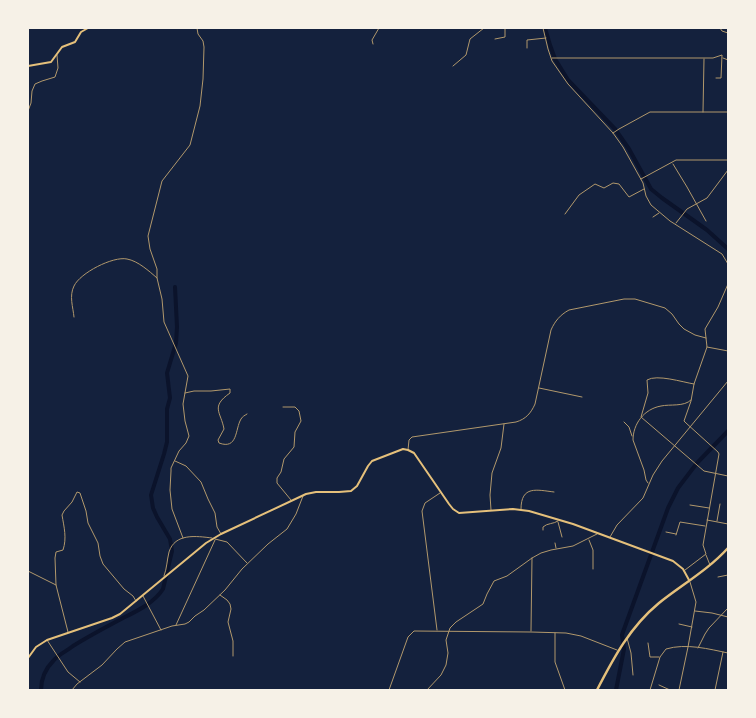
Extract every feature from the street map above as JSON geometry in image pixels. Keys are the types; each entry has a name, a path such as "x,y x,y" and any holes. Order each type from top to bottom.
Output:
{"main road":[{"path":"28,66 51,62 62,47 75,42 81,32 88,28"},
{"path":"28,658 36,647 47,640 112,618 127,609 221,534 303,495 316,492 351,491 357,486 372,460 403,449 414,453 453,509 459,513 521,509 598,533 675,562 684,570 690,581"},
{"path":"597,690 626,638 648,614 711,566 728,548"}],"street":[{"path":"183,538 173,511 170,492 171,468 189,436 184,414 184,394 188,374 165,326 157,269 148,236 162,181 190,144 200,106 204,47 196,28"},
{"path":"373,44 372,40 379,28"},
{"path":"453,66 466,55 470,39 484,28"},
{"path":"495,39 504,36 505,28"},
{"path":"543,28 551,58 568,84 613,133 627,153 641,179 648,201 675,224 722,254 728,264"},
{"path":"720,28 728,34"},
{"path":"527,48 527,40 546,38"},
{"path":"28,111 32,103 32,91 35,84 55,77 58,68 57,54"},
{"path":"551,58 713,58 722,54 722,57 728,60"},
{"path":"716,78 721,78 722,57"},
{"path":"703,112 704,58"},
{"path":"613,133 650,112 728,112"},
{"path":"641,179 679,160 728,160"},
{"path":"672,162 706,222"},
{"path":"675,224 685,210 710,195 728,170"},
{"path":"564,214 582,192 595,184 604,188 613,183 619,184 629,197 645,189"},
{"path":"653,217 659,212"},
{"path":"74,317 72,301 74,286 84,275 102,265 126,259 137,263 157,278"},
{"path":"711,566 703,545 719,453 684,421 707,347 706,328 728,284"},
{"path":"408,450 409,440 412,437 522,421 535,404 551,330 558,318 569,310 624,299 635,299 665,308 684,329 706,338"},
{"path":"707,347 728,351"},
{"path":"649,484 635,449 633,437 648,393 647,380 655,377 694,384"},
{"path":"610,538 617,525 643,498 662,461 728,381"},
{"path":"539,388 582,397"},
{"path":"184,394 194,391 230,389 230,392 223,397 218,409 224,429 218,440 221,444 229,444 235,439 240,420 247,414"},
{"path":"641,416 659,406 687,403 691,399"},
{"path":"283,407 294,406 297,408 302,421 295,432 294,447 284,459 277,480 277,483 291,501"},
{"path":"641,416 704,471 728,476"},
{"path":"624,422 633,437"},
{"path":"491,511 492,473 501,448 504,424"},
{"path":"174,460 186,466 201,482 215,513 217,528 221,534"},
{"path":"521,509 522,499 528,491 554,492"},
{"path":"68,632 56,585 55,553 63,550 65,530 62,515 77,492 79,492 88,523 98,543 103,564 121,586 133,596 136,602"},
{"path":"437,631 422,511 427,501 441,493"},
{"path":"72,690 102,666 117,648 126,642 176,625 183,625 203,611 227,588 236,575 268,544 282,534 296,514 303,495"},
{"path":"717,522 720,504"},
{"path":"690,505 709,508"},
{"path":"707,520 728,524"},
{"path":"543,530 544,526 558,521 562,537"},
{"path":"666,532 676,535 680,522 706,526"},
{"path":"427,690 441,675 446,665 448,653 446,640 450,628 483,604 494,580 507,576 544,552 573,546 594,537 598,533"},
{"path":"164,578 170,550 183,538 192,536 227,542 248,564"},
{"path":"176,625 214,539"},
{"path":"589,539 594,550 593,569"},
{"path":"555,543 556,549"},
{"path":"684,570 706,554"},
{"path":"531,632 532,558"},
{"path":"28,571 56,585"},
{"path":"718,577 728,575"},
{"path":"679,690 695,611 696,599 690,581"},
{"path":"219,595 230,604 231,609 228,622 233,642 233,656"},
{"path":"143,596 161,630"},
{"path":"698,648 708,628 728,608"},
{"path":"695,611 728,617"},
{"path":"679,624 692,627"},
{"path":"388,690 409,635 415,631 556,632 578,635 618,650"},
{"path":"556,632 555,662 565,690"},
{"path":"626,638 631,653 633,675"},
{"path":"47,640 68,672 80,682"},
{"path":"648,643 650,657 660,657"},
{"path":"650,690 660,657 667,648 708,648 728,653"},
{"path":"714,690 723,652"},
{"path":"659,685 670,690"}],"waterway":[{"path":"545,28 555,59 568,80 615,129 629,149 651,189 707,230 728,249"},
{"path":"41,690 46,670 58,656 145,606 163,589 172,551 170,539 153,508 151,495 167,442 167,409 170,398 167,373 176,343 177,327 175,287"},
{"path":"616,690 624,649 622,635 668,508 678,488 697,463 728,431"}]}
